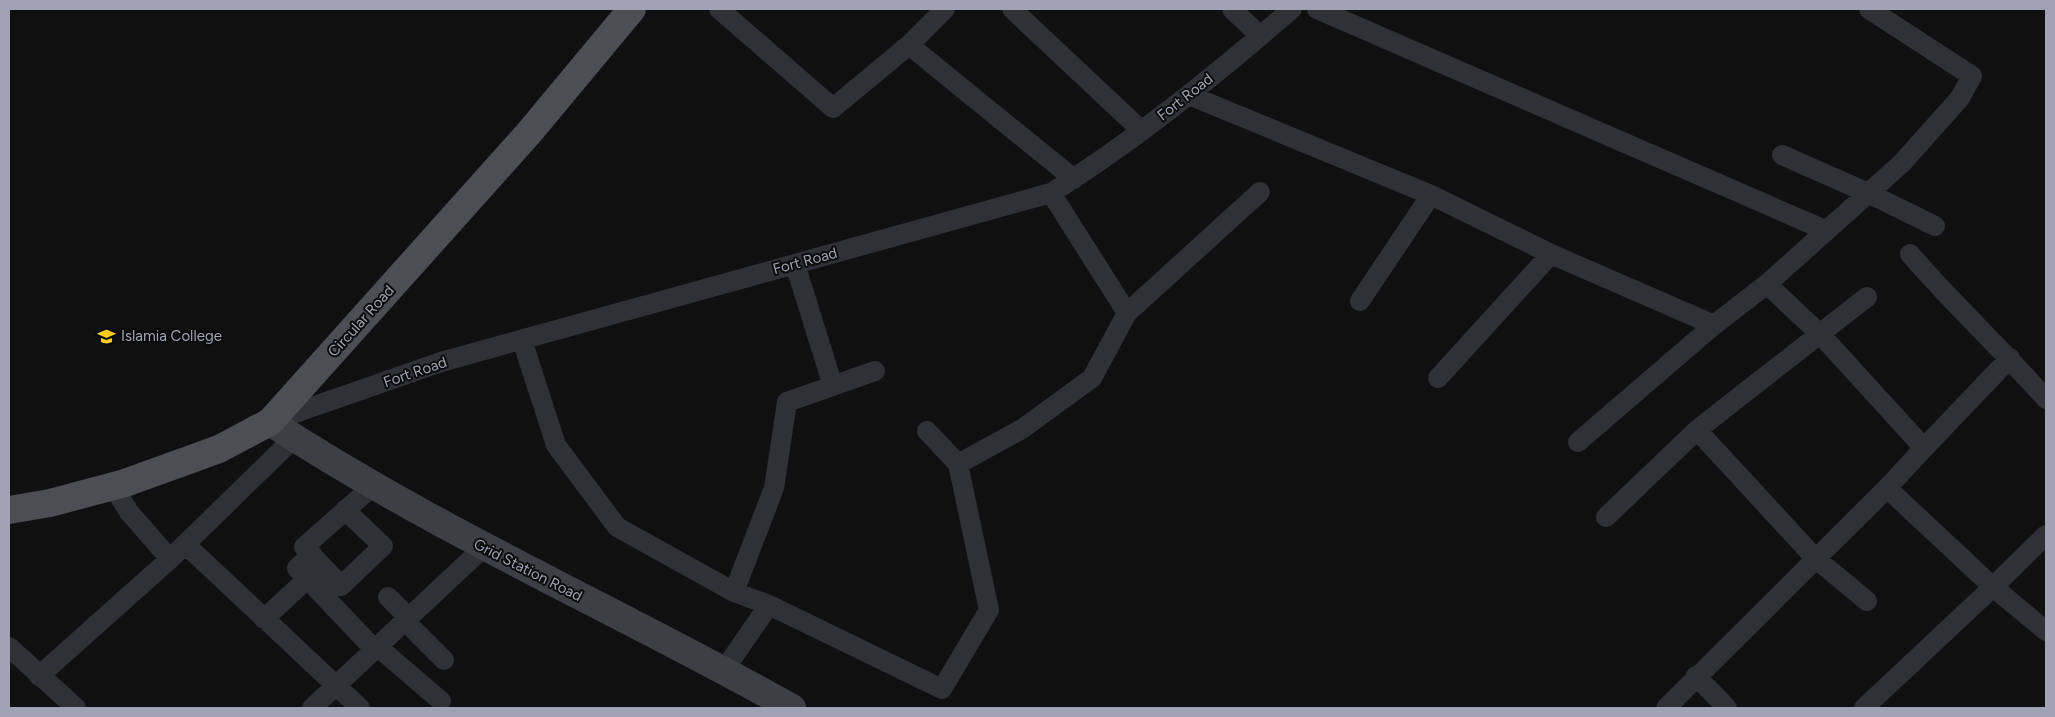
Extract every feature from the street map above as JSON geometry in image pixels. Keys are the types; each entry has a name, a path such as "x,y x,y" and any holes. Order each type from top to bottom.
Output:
{"main road":[{"name":"Circular Road","path":"9,510 50,503 113,486 219,449 270,422 528,134 632,9"},
{"name":"Grid Station Road","path":"270,422 294,438 483,548 724,670 792,708"}],"street":[{"path":"719,9 832,108 909,45 945,9"},
{"path":"1012,9 1142,130"},
{"path":"1232,9 1260,36"},
{"name":"Fort Road","path":"270,422 441,362 1051,193 1074,179 1189,95 1292,9"},
{"path":"1318,9 1825,230"},
{"path":"1578,442 1714,325 1766,284 1902,163 1960,98 1972,76 1870,9"},
{"path":"909,45 1074,179"},
{"path":"1189,95 1431,195 1551,254 1714,325"},
{"path":"1782,155 1868,193 1935,226"},
{"path":"958,464 1022,429 1092,378 1127,312 1260,192"},
{"path":"1051,193 1127,312"},
{"path":"1360,301 1431,195"},
{"path":"1438,378 1551,254"},
{"path":"1910,254 1931,279 2010,358 2046,399"},
{"path":"795,264 834,386"},
{"path":"1766,284 1821,335 1924,448"},
{"path":"1606,517 1697,430 1868,297"},
{"path":"522,340 556,445 617,526 734,592 769,605 942,689 989,610 958,464 928,431"},
{"path":"1666,708 1696,676 1887,488 2010,358"},
{"path":"734,592 774,488 787,402 875,371"},
{"path":"1697,430 1815,558 1867,601"},
{"path":"39,676 170,559 294,438"},
{"path":"345,510 383,546 341,586 304,546 345,510 374,485"},
{"path":"113,486 129,512 170,559"},
{"path":"1887,488 1993,587 2046,631"},
{"path":"1873,706 2046,536"},
{"path":"185,544 335,687 360,708"},
{"path":"312,708 483,548"},
{"path":"312,554 297,568 376,648 441,701"},
{"path":"264,620 307,578"},
{"path":"388,597 444,660"},
{"path":"724,670 769,605"},
{"path":"12,658 39,676 76,708"},
{"path":"1696,676 1727,708"}],"place":[{"name":"Islamia College","path":"107,336"}]}
